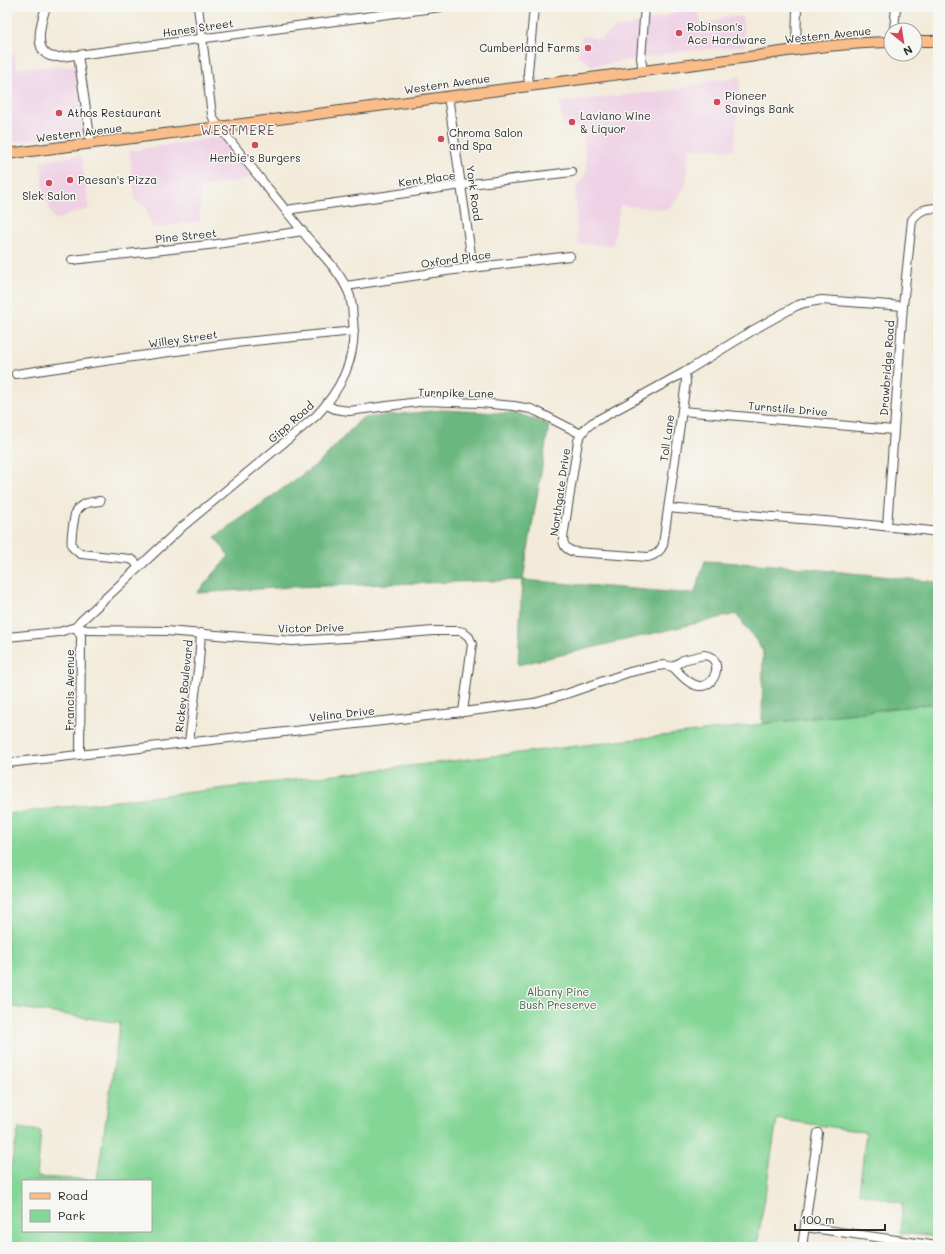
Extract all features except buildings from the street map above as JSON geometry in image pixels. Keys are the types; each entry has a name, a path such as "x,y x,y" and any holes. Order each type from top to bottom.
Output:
{"main road":[{"path":"923,41 938,41"},
{"name":"Western Avenue","path":"7,154 796,50 883,42"}],"street":[{"name":"Hanes Street","path":"46,7 40,26 39,38 43,50 50,56 78,55 441,7"},
{"name":"Gipp Road","path":"76,627 139,567 210,503 316,416 326,405 341,383 353,350 354,331 352,307 346,286 214,120 211,110 198,7"},
{"path":"529,86 528,72 534,7"},
{"path":"642,71 641,58 645,7"},
{"path":"796,50 797,7"},
{"path":"895,22 896,7"},
{"path":"78,55 91,143"},
{"name":"York Road","path":"448,96 473,268"},
{"name":"Kent Place","path":"286,210 462,185 572,172"},
{"name":"Drawbridge Road","path":"887,526 902,306 912,220 916,214 926,208 938,208"},
{"name":"Pine Street","path":"72,260 217,244 303,231"},
{"name":"Oxford Place","path":"346,286 570,256"},
{"path":"581,434 585,428 603,416 685,372 744,335 796,306 822,300 902,306"},
{"name":"Willey Street","path":"16,374 235,343 354,331"},
{"name":"Toll Lane","path":"669,508 686,382 685,372"},
{"name":"Turnpike Lane","path":"326,405 349,411 426,401 514,406 531,409 581,434"},
{"name":"Turnstile Drive","path":"682,411 893,430"},
{"name":"Northgate Drive","path":"581,434 578,441 572,474 563,538 563,543 567,549 576,552 648,557 653,556 658,553 663,545 669,508"},
{"path":"100,501 82,505 77,509 75,514 72,541 73,548 81,554 130,559 139,567"},
{"path":"669,508 887,526 938,532"},
{"path":"7,637 59,632 76,627"},
{"name":"Victor Drive","path":"76,627 87,630 166,631 292,641 433,631 463,632 469,637 472,644 463,712"},
{"name":"Francis Avenue","path":"76,627 81,636 80,754"},
{"name":"Rickey Boulevard","path":"189,742 201,633"},
{"name":"Velina Drive","path":"7,762 534,703 566,694 630,672 665,665 673,667 689,682 700,686 706,685 711,681 717,670 714,660 709,656 704,655 683,660 673,667"},
{"path":"802,1247 818,1133"},
{"path":"805,1227 938,1246"}],"shaded area":[{"path":"698,8 701,23 707,24 726,16 742,17 745,46 678,52 593,66 577,55 582,36 600,39 614,29 658,19 681,10"},
{"path":"14,53 17,68 76,66 85,133 7,143 7,54"},
{"path":"741,76 734,150 689,148 686,186 668,210 620,205 613,246 578,244 575,190 587,171 583,126 564,129 559,102 665,91 693,86 713,79 724,80"},
{"path":"214,138 223,140 248,171 250,178 200,188 200,221 152,228 145,205 135,201 129,151"},
{"path":"81,155 89,209 69,214 60,219 54,218 43,190 41,162"}],"green space":[{"path":"442,410 519,414 549,425 523,580 694,594 705,561 774,565 938,582 938,703 762,724 763,650 736,614 518,665 522,580 291,587 197,593 229,556 215,537 320,462 362,418"},
{"name":"Albany Pine Bush Preserve","path":"938,703 938,1237 901,1233 902,1203 859,1193 866,1132 777,1119 757,1247 7,1247 7,1184 19,1128 41,1131 37,1177 97,1180 120,1023 7,1006 7,814"}],"place":[{"name":"Robinson's Ace Hardware","path":"679,33"},
{"name":"Cumberland Farms","path":"588,48"},
{"name":"Pioneer Savings Bank","path":"717,102"},
{"name":"Athos Restaurant","path":"59,113"},
{"name":"Laviano Wine & Liquor","path":"572,122"},
{"name":"Chroma Salon and Spa","path":"441,139"},
{"name":"Herbie's Burgers","path":"255,145"},
{"name":"Paesan's Pizza","path":"70,180"},
{"name":"Slek Salon","path":"49,183"}],"district":[{"name":"WESTMERE","path":"238,130"}]}
